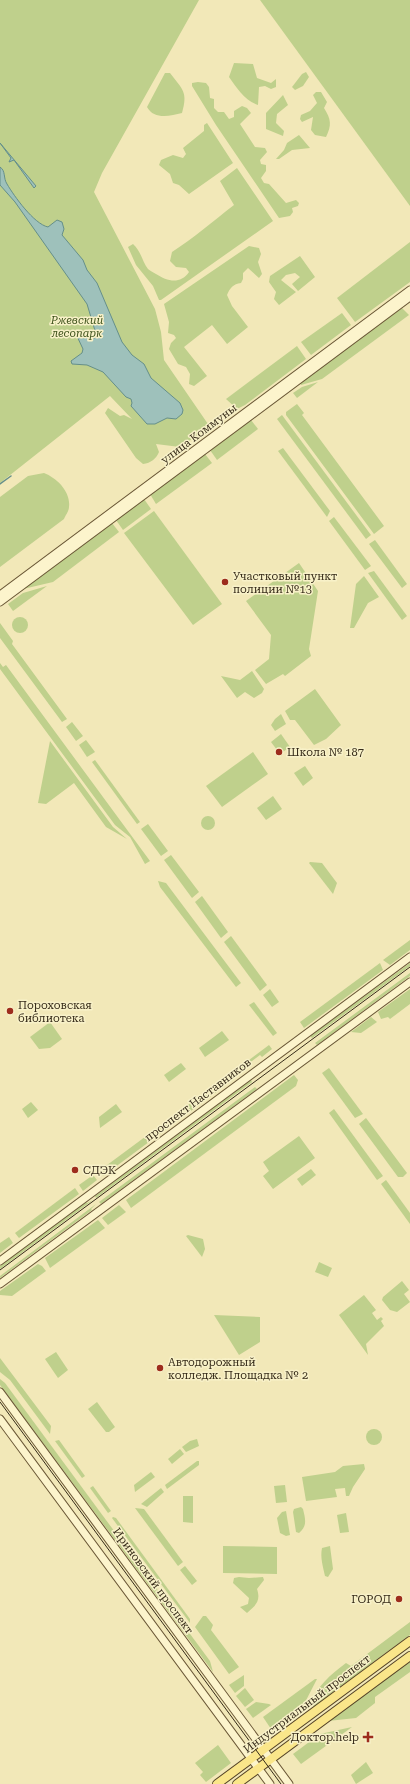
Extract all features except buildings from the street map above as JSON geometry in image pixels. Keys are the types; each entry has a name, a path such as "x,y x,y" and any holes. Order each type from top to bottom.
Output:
{"main road":[{"name":"улица Коммуны","path":"0,595 410,290"},
{"name":"улица Коммуны","path":"0,602 410,297"},
{"name":"проспект Наставников","path":"0,1261 410,957"},
{"path":"0,1284 410,982"},
{"name":"Ириновский проспект","path":"0,1392 289,1784"},
{"path":"0,1419 270,1784"},
{"name":"Индустриальный проспект","path":"217,1784 410,1641"},
{"name":"Индустриальный проспект","path":"237,1784 410,1656"}],"green space":[{"name":"Ржевский лесопарк","path":"0,0 199,0 102,173 94,192 155,309 161,332 164,360 210,427 180,447 156,444 159,452 155,459 148,463 143,464 136,458 105,413 108,408 120,416 124,415 132,419 110,396 0,483"},
{"path":"260,0 410,0 410,206"},
{"path":"234,63 253,64 257,78 271,83 276,79 276,87 271,89 265,86 259,87 258,105 245,97 229,77"},
{"path":"306,72 309,77 303,86 295,90 292,87 302,74"},
{"path":"165,73 170,73 183,92 184,106 182,113 163,116 154,114 147,107"},
{"path":"192,83 206,83 209,87 210,98 214,99 214,108 218,112 224,112 229,119 234,117 234,111 242,106 247,108 251,113 240,124 255,147 265,148 267,152 260,160 261,164 266,165 266,171 261,178 264,183 269,184 286,203 296,200 299,203 298,206 292,208 293,212 290,216 279,218 216,125 192,86"},
{"path":"316,92 321,92 327,102 324,108 328,115 330,125 326,137 315,135 311,130 313,117 302,122 300,119 301,115 310,111 317,103 313,95"},
{"path":"283,95 288,105 277,114 276,123 284,131 283,136 266,129 266,113"},
{"path":"207,123 233,163 189,194 179,185 173,183 170,174 159,165 161,160 173,155 183,158 186,154 183,148 204,131 204,125"},
{"path":"299,135 310,148 292,150 279,159 276,159 284,150 287,143"},
{"path":"237,168 273,221 159,300 153,286 136,265 128,247 133,244 138,250 148,269 169,280 182,279 189,272 186,268 176,267 170,261 172,252 234,205 220,181"},
{"path":"410,242 410,282 355,322 337,298"},
{"path":"249,246 259,248 261,254 258,262 262,274 259,278 248,268 243,273 241,283 232,287 227,295 232,306 248,327 227,344 212,325 184,347 207,376 194,386 189,384 190,374 186,367 178,364 169,349 171,343 176,338 174,335 168,333 169,322 164,304"},
{"path":"300,256 315,277 298,291 292,284 300,277 295,273 286,275 281,280 296,292 279,305 274,299 276,292 269,282 270,276"},
{"path":"402,308 409,315 322,379 301,385 300,383"},
{"path":"342,313 351,325 311,355 301,342"},
{"path":"297,346 306,359 245,405 237,409 226,399"},
{"path":"318,382 297,398 293,393 302,387"},
{"path":"297,404 304,413 302,415 384,526 374,534 286,415 286,412"},
{"path":"282,415 371,535 366,539 277,419"},
{"path":"251,420 258,429 217,460 210,450"},
{"path":"283,448 330,511 327,517 278,451"},
{"path":"205,454 212,463 156,504 150,494"},
{"path":"44,473 54,478 62,486 68,496 68,512 64,519 0,567 0,497 28,476"},
{"path":"144,499 151,509 123,530 116,520"},
{"path":"154,511 222,604 193,625 124,533"},
{"path":"334,517 371,566 365,570 329,521"},
{"path":"112,523 119,532 53,582 23,589"},
{"path":"375,540 407,584 402,588 369,544"},
{"path":"299,563 318,591 309,649 311,656 285,676 283,674 266,684 255,670 269,659 271,635 246,601"},
{"path":"374,571 407,616 402,620 368,573"},
{"path":"364,576 379,597 368,603 354,628 350,628 356,584"},
{"path":"47,586 13,611 8,604 23,593"},
{"path":"17,617 23,617 28,622 26,631 23,633 17,633 12,628 12,622"},
{"path":"0,623 13,641 12,644 67,719 62,722 0,638"},
{"path":"0,663 3,667 6,665 150,861 145,864 130,837 115,825 0,669"},
{"path":"252,671 264,689 262,693 254,698 245,692 237,698 221,676 240,680"},
{"path":"315,689 341,725 326,739 314,745 295,720 290,720 285,711"},
{"path":"281,714 286,724 275,731 271,725"},
{"path":"72,722 83,736 76,741 66,727"},
{"path":"281,734 290,747 280,754 271,742"},
{"path":"86,740 95,752 87,757 79,745"},
{"path":"50,741 113,827 127,839 106,827 74,783 46,804 38,803"},
{"path":"253,752 268,774 222,807 206,786"},
{"path":"95,760 140,822 137,824 92,762"},
{"path":"305,766 313,778 303,786 294,773"},
{"path":"273,796 282,809 266,820 257,808"},
{"path":"205,816 211,816 215,820 215,826 211,830 205,830 201,826 201,820"},
{"path":"148,824 168,851 161,856 141,829"},
{"path":"171,855 199,892 192,898 164,860"},
{"path":"309,863 322,863 337,883 333,894"},
{"path":"158,881 166,883 241,983 236,987 160,887"},
{"path":"202,896 228,932 221,938 195,902"},
{"path":"231,936 267,985 260,991 224,942"},
{"path":"410,940 410,950 390,965 383,960"},
{"path":"380,963 383,970 304,1028 300,1022"},
{"path":"410,963 410,966 312,1038 310,1036"},
{"path":"410,973 410,976 317,1045 315,1043"},
{"path":"270,989 279,1002 272,1007 263,995"},
{"path":"410,989 410,1004 390,1019 388,1017 381,1019 378,1012"},
{"path":"254,1002 277,1033 273,1036 249,1005"},
{"path":"371,1017 377,1022 361,1033 351,1032"},
{"path":"50,1022 62,1039 50,1048 39,1049 30,1037"},
{"path":"222,1031 229,1040 205,1057 199,1048"},
{"path":"269,1045 272,1049 262,1057 260,1055 244,1067 246,1069 236,1076 233,1072"},
{"path":"181,1063 186,1069 169,1082 164,1075"},
{"path":"329,1068 363,1114 355,1118 322,1073"},
{"path":"230,1074 234,1079 103,1176 99,1171"},
{"path":"294,1075 298,1080 296,1086 131,1208 126,1200"},
{"path":"251,1080 252,1082 96,1198 95,1196"},
{"path":"255,1087 257,1089 101,1204 99,1202"},
{"path":"31,1102 38,1110 28,1118 22,1109"},
{"path":"116,1104 122,1112 100,1128 99,1117"},
{"path":"334,1109 383,1176 377,1180 329,1113"},
{"path":"366,1118 407,1173 403,1177 398,1177 359,1124"},
{"path":"299,1136 315,1158 273,1189 263,1176 269,1171 263,1162"},
{"path":"311,1169 316,1175 302,1186 297,1179"},
{"path":"93,1175 97,1180 83,1191 79,1185"},
{"path":"386,1180 410,1213 410,1224 381,1184"},
{"path":"75,1188 79,1194 19,1238 15,1233"},
{"path":"93,1200 0,1269 0,1266 86,1202 87,1203"},
{"path":"96,1204 91,1209 92,1210 0,1278 0,1276"},
{"path":"119,1205 126,1212 108,1225 102,1218"},
{"path":"98,1220 105,1228 50,1268 45,1258"},
{"path":"188,1235 203,1239 205,1249 202,1257 186,1236"},
{"path":"9,1237 13,1243 0,1253 0,1243"},
{"path":"319,1262 332,1268 328,1277 315,1272"},
{"path":"38,1264 46,1271 12,1296 0,1295 0,1291"},
{"path":"402,1281 409,1290 404,1294 410,1302 397,1312 390,1310 382,1300 383,1297"},
{"path":"364,1295 376,1310 372,1313 377,1320 381,1317 383,1319 381,1321 384,1326 366,1344 368,1355 339,1315"},
{"path":"214,1315 260,1317 260,1342 239,1355"},
{"path":"56,1352 68,1370 58,1378 45,1359"},
{"path":"0,1358 51,1426 50,1434 10,1380 0,1372"},
{"path":"0,1379 5,1383 210,1661 213,1672 0,1385"},
{"path":"97,1402 115,1427 109,1432 106,1432 88,1409"},
{"path":"374,1429 380,1431 382,1437 380,1443 374,1445 368,1443 366,1437 368,1431"},
{"path":"197,1439 199,1446 186,1452 182,1447 190,1441"},
{"path":"59,1440 85,1476 82,1478 55,1441"},
{"path":"180,1449 184,1454 172,1464 168,1459"},
{"path":"199,1461 199,1465 167,1489 165,1485"},
{"path":"364,1464 365,1469 349,1496 346,1496 345,1488 335,1489 337,1497 306,1501 302,1477 335,1472 343,1466"},
{"path":"151,1472 155,1477 135,1492 134,1485"},
{"path":"285,1485 287,1502 276,1503 274,1486"},
{"path":"93,1486 111,1511 108,1513 90,1488"},
{"path":"161,1488 164,1492 147,1507 141,1504"},
{"path":"183,1496 193,1496 193,1523 183,1522"},
{"path":"301,1507 303,1509 305,1525 299,1533 296,1532 293,1512 294,1509"},
{"path":"135,1508 144,1509 183,1562 178,1566"},
{"path":"286,1511 290,1535 286,1536 280,1533 277,1518 282,1512"},
{"path":"346,1513 349,1532 340,1533 337,1515"},
{"path":"112,1518 116,1518 190,1619 190,1623"},
{"path":"223,1546 277,1547 277,1574 223,1573"},
{"path":"330,1546 333,1569 328,1577 325,1576 321,1551 322,1548"},
{"path":"185,1566 197,1581 192,1585 180,1570"},
{"path":"263,1577 264,1580 257,1589 257,1602 247,1613 240,1607 248,1604 249,1598 233,1583 234,1578"},
{"path":"203,1616 206,1616 213,1625 211,1630 239,1667 229,1674 195,1627"},
{"path":"410,1622 410,1635 314,1706 310,1705 316,1692 335,1672 346,1663 351,1666"},
{"path":"410,1659 410,1672 375,1697 375,1703 356,1718 328,1721"},
{"path":"244,1675 244,1686 235,1693 229,1685"},
{"path":"317,1679 300,1712 273,1732 263,1717"},
{"path":"245,1688 254,1700 245,1707 236,1696"},
{"path":"256,1702 271,1705 253,1718 246,1709"},
{"path":"352,1727 301,1764 293,1754 320,1734"},
{"path":"218,1745 231,1763 206,1782 200,1775 203,1772 195,1763"},
{"path":"366,1762 373,1773 356,1784 351,1775"}],"water":[{"path":"0,143 36,186 34,188 14,160 9,162 11,158"},
{"path":"0,167 3,170 6,182 14,195 37,221 48,227 57,220 62,222 64,229 62,235 83,260 87,270 97,283 122,342 132,355 144,364 151,378 180,403 183,410 182,414 176,419 167,418 155,424 147,424 131,406 131,399 126,397 103,372 87,365 72,364 71,361 82,353 83,349 75,332 92,338 95,338 96,334 87,304 15,202 0,185"}],"waterway":[{"path":"0,484 11,476"}],"tram line":[{"path":"0,1270 410,967"},
{"path":"0,1402 281,1784"}],"place":[{"name":"Участковый пункт полиции №13","path":"225,582"},
{"name":"Школа № 187","path":"279,752"},
{"name":"Пороховская библиотека","path":"10,1011"},
{"name":"СДЭК","path":"75,1170"},
{"name":"Автодорожный колледж. Площадка № 2","path":"160,1368"},
{"name":"ГОРОД","path":"399,1599"},
{"name":"Доктор.help","path":"368,1737"}]}
